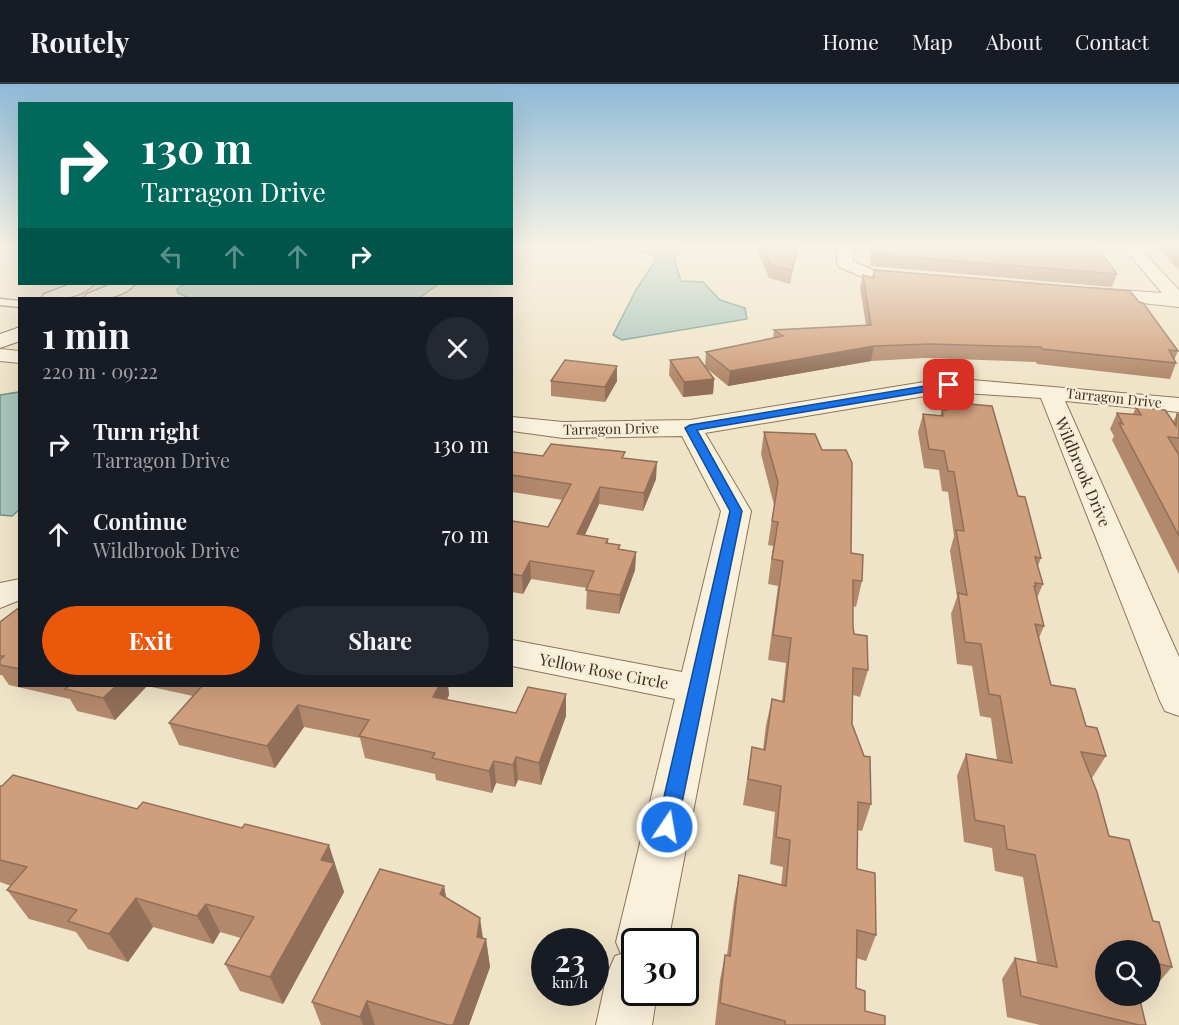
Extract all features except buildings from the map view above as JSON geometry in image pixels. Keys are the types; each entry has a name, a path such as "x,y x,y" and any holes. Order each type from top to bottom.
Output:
{"main road":[{"path":"53,297 68,291"},
{"path":"96,297 110,291"},
{"path":"0,321 18,313"},
{"path":"0,342 18,334"}],"street":[{"path":"1071,291 1178,301"},
{"path":"0,355 18,357"},
{"name":"Tarragon Drive","path":"513,424 563,430 690,428 949,385 1179,405"},
{"name":"Wildbrook Drive","path":"1050,392 1179,701"},
{"path":"645,928 736,511 690,428"},
{"path":"0,597 18,590"},
{"name":"Yellow Rose Circle","path":"513,653 697,689"},
{"path":"624,1025 628,1006"}],"lane":[{"path":"0,302 18,304"}],"water":[{"path":"177,291 429,291 420,297 187,297"},
{"path":"636,291 711,291 720,300 745,308 747,319 622,340 613,335"},
{"path":"18,392 18,511 12,516 0,515 0,395"}],"route":[{"path":"667,827 736,511 690,428 949,385"}]}
